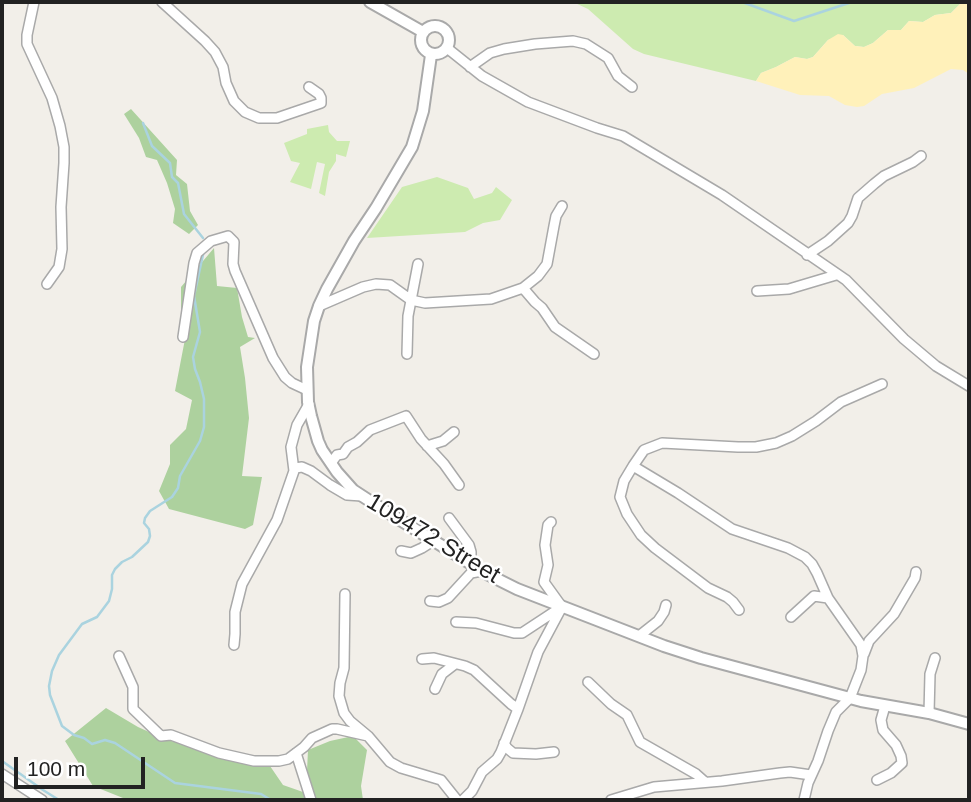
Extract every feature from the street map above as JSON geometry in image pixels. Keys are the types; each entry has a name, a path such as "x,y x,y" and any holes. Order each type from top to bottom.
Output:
{"street":[{"path":"34,2 27,44 56,108 64,155 62,250 59,267 47,284"},
{"path":"162,2 215,52 223,66 226,83 234,101 245,112 259,118 277,118 321,103 319,94 309,87"},
{"path":"370,2 423,32"},
{"path":"433,26 441,27 449,36 447,48 441,53 431,55 421,44 423,32 433,26"},
{"path":"470,67 490,53 535,44 573,41 586,44 608,58 618,76 632,87"},
{"path":"447,48 482,76 528,102 623,136 722,195 856,290 904,339 936,366 969,386"},
{"name":"109472 Street","path":"431,55 423,111 412,147 354,241 319,306 314,321 307,367 307,390 314,430 322,450 349,486 482,571 562,607 701,658 850,698 929,713 969,724"},
{"path":"807,255 848,223 858,198 884,176 920,156"},
{"path":"319,306 376,284 390,285 411,300 425,303 491,299 523,288 538,276 547,264 556,216 562,206"},
{"path":"183,337 197,253 211,241 228,236 234,242 235,271 273,358 285,377 307,390"},
{"path":"407,354 408,316 418,264"},
{"path":"757,291 789,289 836,275"},
{"path":"523,288 555,327 594,354"},
{"path":"739,610 727,597 708,588 654,548 641,535 620,497 624,481 633,466 644,450 662,443 756,447 776,443 817,421 841,402 882,384"},
{"path":"234,645 235,612 239,593 249,569 277,520 294,471 291,447 297,425 309,404"},
{"path":"331,463 337,455 342,454 367,432 406,416 459,485"},
{"path":"427,446 443,441 454,432"},
{"path":"633,466 732,528 800,554 812,564 828,598 861,645 863,656"},
{"path":"294,471 297,467 304,468 347,495 362,496"},
{"path":"449,518 469,545 471,564"},
{"path":"551,522 548,525 545,545 548,565 544,582 562,607"},
{"path":"401,551 411,553 433,541"},
{"path":"430,601 439,602 448,598 471,573 482,571"},
{"path":"804,800 836,712 850,698 869,641 894,614 916,572"},
{"path":"345,594 344,668 339,696 344,713 390,762 441,780 457,800"},
{"path":"791,617 814,596 828,598"},
{"path":"639,636 658,621 666,606"},
{"path":"456,622 476,623 522,633 562,607"},
{"path":"463,800 472,791 482,772 497,759 538,652 562,607"},
{"path":"119,656 133,687 132,709 161,736 170,735 219,753 254,761 279,761 288,759 312,738 332,729 368,736"},
{"path":"929,713 930,674 935,657"},
{"path":"422,659 434,658 474,670 518,709"},
{"path":"435,689 442,674 455,664"},
{"path":"588,682 627,715 640,742 705,782"},
{"path":"877,780 902,763 896,745 883,730 881,720 885,706"},
{"path":"504,743 513,753 554,752"},
{"path":"296,753 311,800"},
{"path":"611,800 654,787 780,773 811,775"},
{"path":"2,774 43,800"}],"green space":[{"path":"573,2 962,2 951,13 935,15 923,22 909,21 901,30 888,30 864,47 855,46 843,35 828,40 813,57 795,57 761,73 756,81 644,54 633,49 588,9"},
{"path":"131,109 177,160 176,175 187,184 190,211 198,225 189,234 173,223 175,209 157,160 146,157 139,138 124,114"},
{"path":"328,125 329,132 337,141 350,141 346,157 336,154 336,161 329,172 325,196 319,193 325,164 317,162 311,189 290,182 300,163 291,161 284,143 307,134 307,129"},
{"path":"437,177 468,188 474,199 492,193 496,187 512,200 500,220 483,223 465,232 367,238 402,187"},
{"path":"214,248 217,286 237,288 248,337 255,338 240,347 249,418 242,476 262,477 253,525 245,529 169,509 159,491 170,464 170,445 186,429 192,400 175,391 185,339 181,324 181,287"},
{"path":"106,708 167,740 236,762 270,766 283,785 303,792 308,750 353,736 367,750 361,786 363,800 128,800 93,786 65,741"}],"sand":[{"path":"962,2 969,2 969,74 963,70 951,69 914,88 882,94 864,106 857,107 845,105 829,96 800,95 756,81 761,73 795,57 813,57 828,40 838,34 855,46 864,47 888,30 901,30 909,21 923,22 935,15 951,13"}],"waterway":[{"path":"742,2 794,21 852,2"},
{"path":"143,123 152,146 170,163 172,177 178,183 184,214 203,238"},
{"path":"204,250 194,296 200,332 193,357 204,399 204,427 200,441 180,476 178,488 172,497 150,511 145,518 144,523 150,536 148,542 115,569 109,601 97,617 82,624 59,655 52,671 50,695 62,726 92,744 105,740 115,743 175,783 261,794 271,800"},
{"path":"2,761 59,800"}]}
